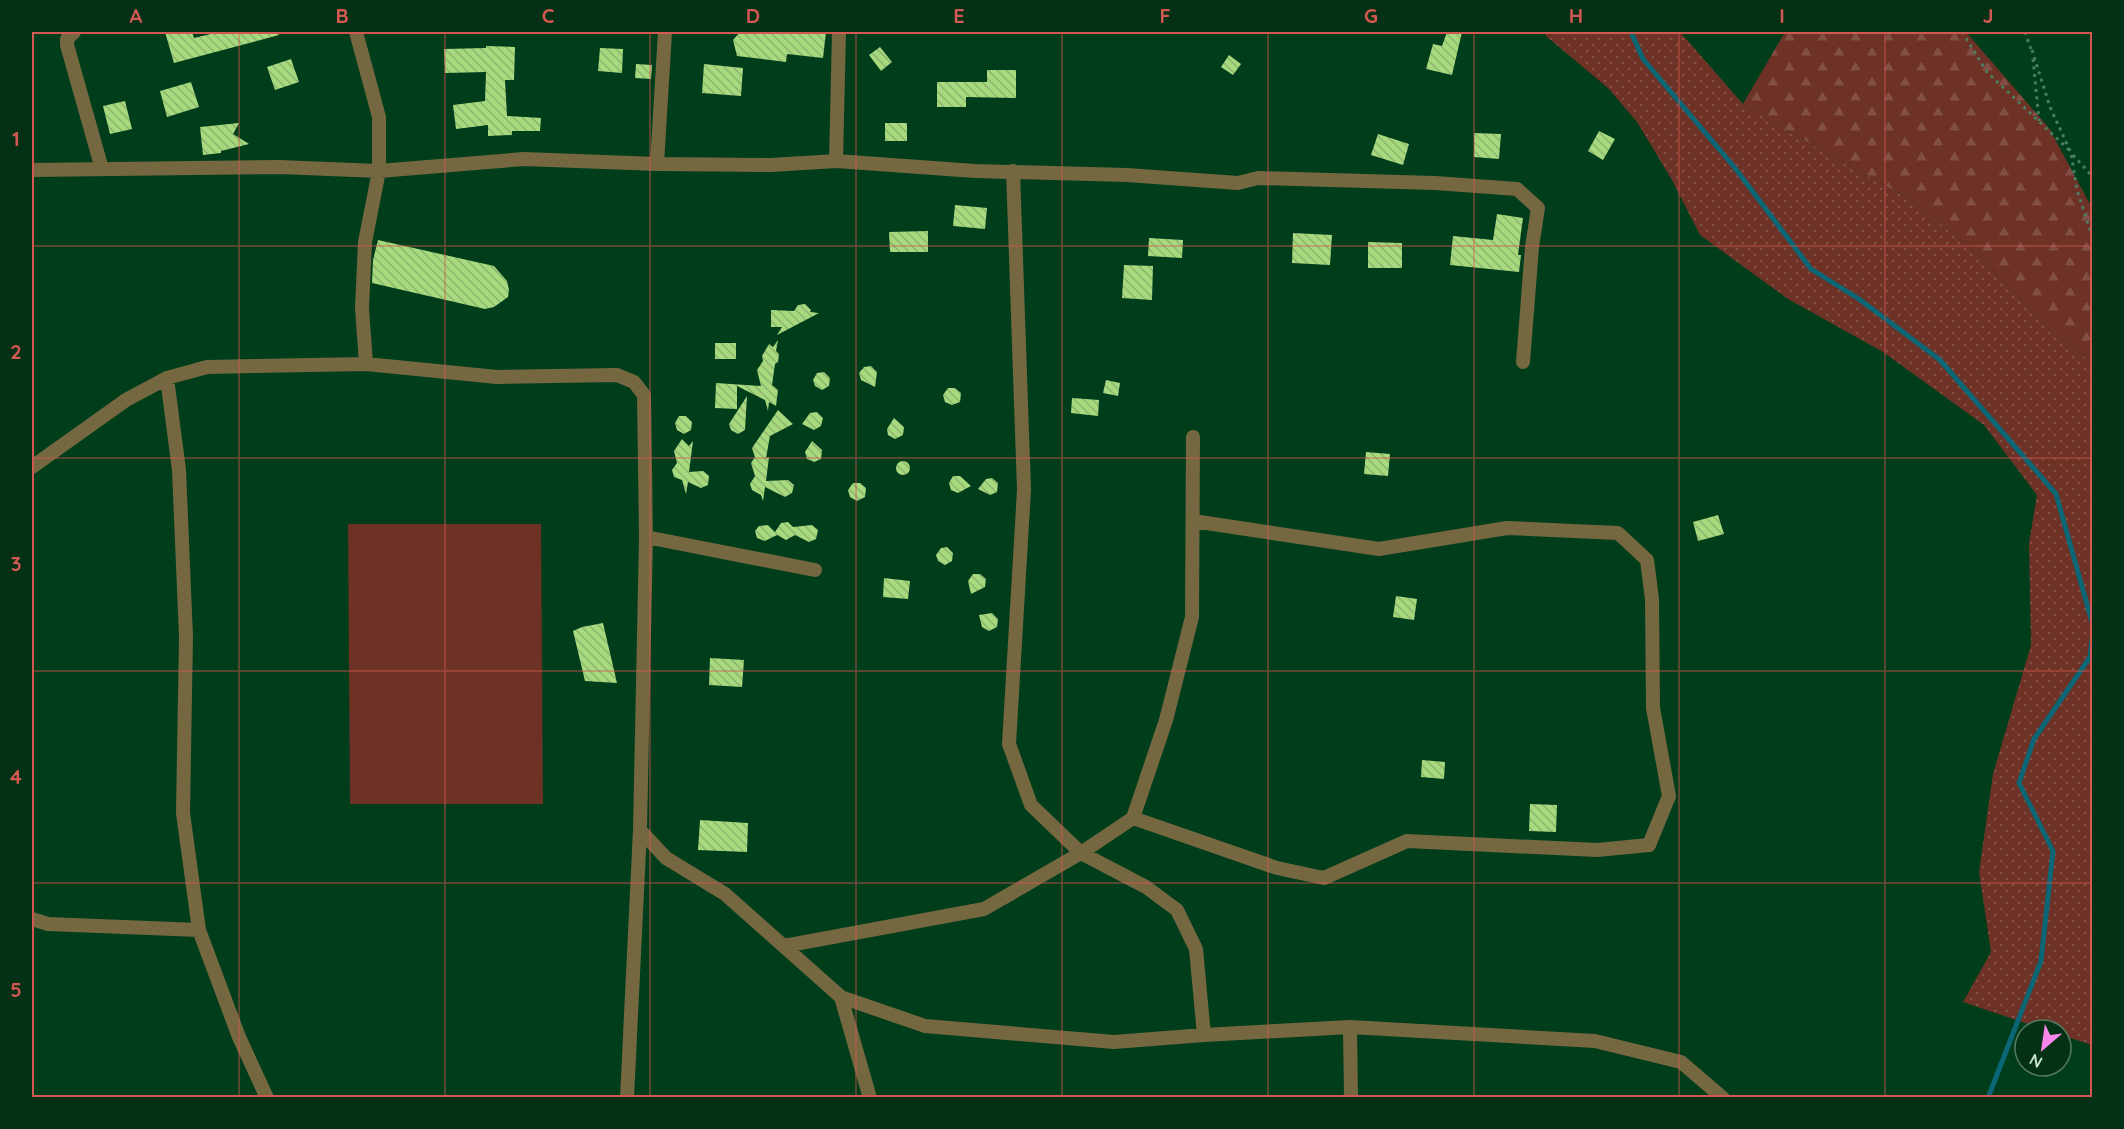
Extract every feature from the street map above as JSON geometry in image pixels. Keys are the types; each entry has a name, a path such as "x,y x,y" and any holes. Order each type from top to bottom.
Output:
{"street":[{"path":"74,32 67,39 67,45 102,169"},
{"path":"356,32 379,117 379,171 365,242 362,308 366,364"},
{"path":"657,164 665,32"},
{"path":"836,161 839,32"},
{"path":"32,170 279,166 379,171 524,159 771,165 836,161 975,171 1127,176 1238,183 1258,178 1435,183 1517,189 1538,208 1532,247 1523,362"},
{"path":"1013,171 1024,490 1009,744 1031,805 1081,853 1146,887 1177,910 1196,949 1204,1035"},
{"path":"32,467 126,400 167,378 207,367 366,364 497,377 616,375 633,382 644,395 646,537 640,830 627,1098"},
{"path":"167,378 179,470 185,613 183,813 199,930 239,1038 267,1098"},
{"path":"784,946 984,909 1081,853 1133,818 1167,720 1192,617 1193,437"},
{"path":"1133,818 1277,868 1324,878 1407,841 1597,850 1649,844 1669,796 1653,708 1652,599 1647,560 1618,533 1508,528 1379,549 1193,521"},
{"path":"646,537 815,570"},
{"path":"640,830 666,858 725,894 841,997 925,1026 1114,1042 1350,1027 1595,1041 1681,1062 1723,1098"},
{"path":"32,919 48,924 199,930"},
{"path":"841,997 870,1098"},
{"path":"1350,1027 1351,1098"}],"path":[{"path":"1962,32 1987,72 2072,153 2092,176"},
{"path":"2025,32 2050,107 2072,153 2077,190 2092,236"},
{"path":"2032,50 2039,122"}],"green space":[{"path":"1544,32 1680,32 1743,104 1912,200 1982,258 2050,330 2092,362 2092,781 2090,789 2092,1045 2073,1039 2073,1018 2013,1019 1963,1002 1991,952 1979,872 1993,774 2031,645 2029,543 2037,495 1984,425 1883,352 1788,299 1700,235 1672,180 1637,122 1608,88"},
{"path":"1785,32 1966,32 2049,128 2092,208 2092,362 2050,330 1982,258 1912,200 1743,104"},
{"path":"348,524 541,524 543,804 350,804"}],"building":[{"path":"165,32 192,32 194,38 219,32 278,32 279,35 174,63"},
{"path":"740,32 826,32 823,58 787,54 786,62 737,56 733,40"},
{"path":"1447,32 1462,32 1452,75 1426,69 1433,44 1442,46"},
{"path":"486,46 515,47 514,80 505,80 507,116 541,118 540,131 512,131 512,135 488,136 488,125 456,129 453,105 485,101 486,72 445,73 444,49 486,48"},
{"path":"880,47 892,62 881,71 869,55"},
{"path":"600,48 623,49 622,73 598,71"},
{"path":"1229,55 1241,64 1233,75 1221,67"},
{"path":"291,59 299,82 275,90 267,67"},
{"path":"636,64 652,65 651,79 635,78"},
{"path":"704,64 743,68 741,96 702,93"},
{"path":"987,70 1016,70 1016,98 966,97 966,107 937,107 937,82 987,82"},
{"path":"191,82 199,107 167,117 160,91"},
{"path":"125,101 132,129 110,134 103,106"},
{"path":"239,123 233,134 249,144 221,151 221,153 203,155 200,127"},
{"path":"885,123 907,123 907,141 885,141"},
{"path":"1599,131 1615,139 1603,160 1588,151"},
{"path":"1474,133 1501,134 1499,159 1474,157"},
{"path":"1378,134 1409,144 1403,165 1371,155"},
{"path":"955,205 987,208 985,229 953,226"},
{"path":"1497,214 1523,218 1518,255 1521,255 1519,272 1450,265 1453,236 1493,240"},
{"path":"928,231 928,252 890,252 889,232"},
{"path":"1293,233 1332,235 1330,265 1292,263"},
{"path":"1149,238 1183,240 1182,258 1148,256"},
{"path":"378,240 494,266 507,281 508,297 494,307 485,309 372,283 373,260"},
{"path":"1368,242 1402,243 1402,268 1368,268"},
{"path":"1124,265 1153,266 1152,300 1122,298"},
{"path":"805,304 811,310 810,312 819,313 777,335 782,327 771,327 771,310 794,311 798,305"},
{"path":"778,340 776,351 779,354 778,362 775,364 772,385 778,390 776,406 769,402 768,411 765,400 737,386 737,409 715,408 716,383 761,386 757,370 763,361 762,356 769,344 773,347"},
{"path":"715,343 736,343 736,359 715,359"},
{"path":"871,366 877,372 875,387 861,380 859,373 864,367"},
{"path":"824,372 830,378 829,386 822,390 815,386 813,380 817,373"},
{"path":"1106,380 1120,383 1118,396 1103,393"},
{"path":"948,388 955,388 961,393 960,402 952,405 945,402 943,395"},
{"path":"747,396 745,430 738,434 731,430 729,424"},
{"path":"1072,398 1099,400 1098,416 1071,413"},
{"path":"778,410 793,424 770,436 766,458 769,457 766,481 788,480 794,485 792,493 785,497 765,487 763,501 761,495 752,490 750,484 755,476 751,463 755,457 752,448"},
{"path":"817,412 823,418 821,426 814,430 802,424 810,413"},
{"path":"679,416 686,416 692,422 691,430 684,434 677,430 675,423"},
{"path":"894,418 904,427 903,435 895,439 888,435 887,429"},
{"path":"682,439 689,446 693,441 689,472 703,471 709,476 708,485 701,488 688,482 686,494 682,480 674,477 672,470 677,463 674,451"},
{"path":"812,441 822,450 821,459 814,462 807,459 805,452"},
{"path":"1366,452 1390,454 1388,476 1364,474"},
{"path":"900,461 906,461 910,468 906,475 900,475 896,471 896,465"},
{"path":"953,476 960,476 971,486 958,493 951,490 949,483"},
{"path":"992,478 998,483 997,492 990,495 978,489 986,479"},
{"path":"853,483 860,483 866,488 865,497 857,501 850,497 848,490"},
{"path":"1718,515 1724,534 1698,541 1693,522"},
{"path":"788,522 793,527 812,525 818,530 816,539 809,542 795,535 786,540 777,535 765,541 757,538 755,531 759,526 768,525 775,532 781,523"},
{"path":"947,547 953,553 952,561 945,565 938,561 936,555 941,548"},
{"path":"973,574 980,574 986,579 985,587 971,594 968,581"},
{"path":"884,578 910,581 908,599 883,597"},
{"path":"1396,596 1417,599 1414,620 1393,617"},
{"path":"992,613 998,619 997,627 989,631 982,627 979,615"},
{"path":"603,623 617,683 585,681 573,631"},
{"path":"710,658 744,660 742,687 709,685"},
{"path":"1422,760 1445,762 1444,779 1421,777"},
{"path":"1530,804 1557,805 1556,832 1529,831"},
{"path":"700,820 748,823 747,852 698,850"}],"waterway":[{"path":"1631,32 1643,59 1735,168 1811,269 1859,299 1940,360 2056,494 2092,622"},
{"path":"1988,1098 2041,961 2053,851 2019,783 2034,739 2090,657 2092,639"}]}
